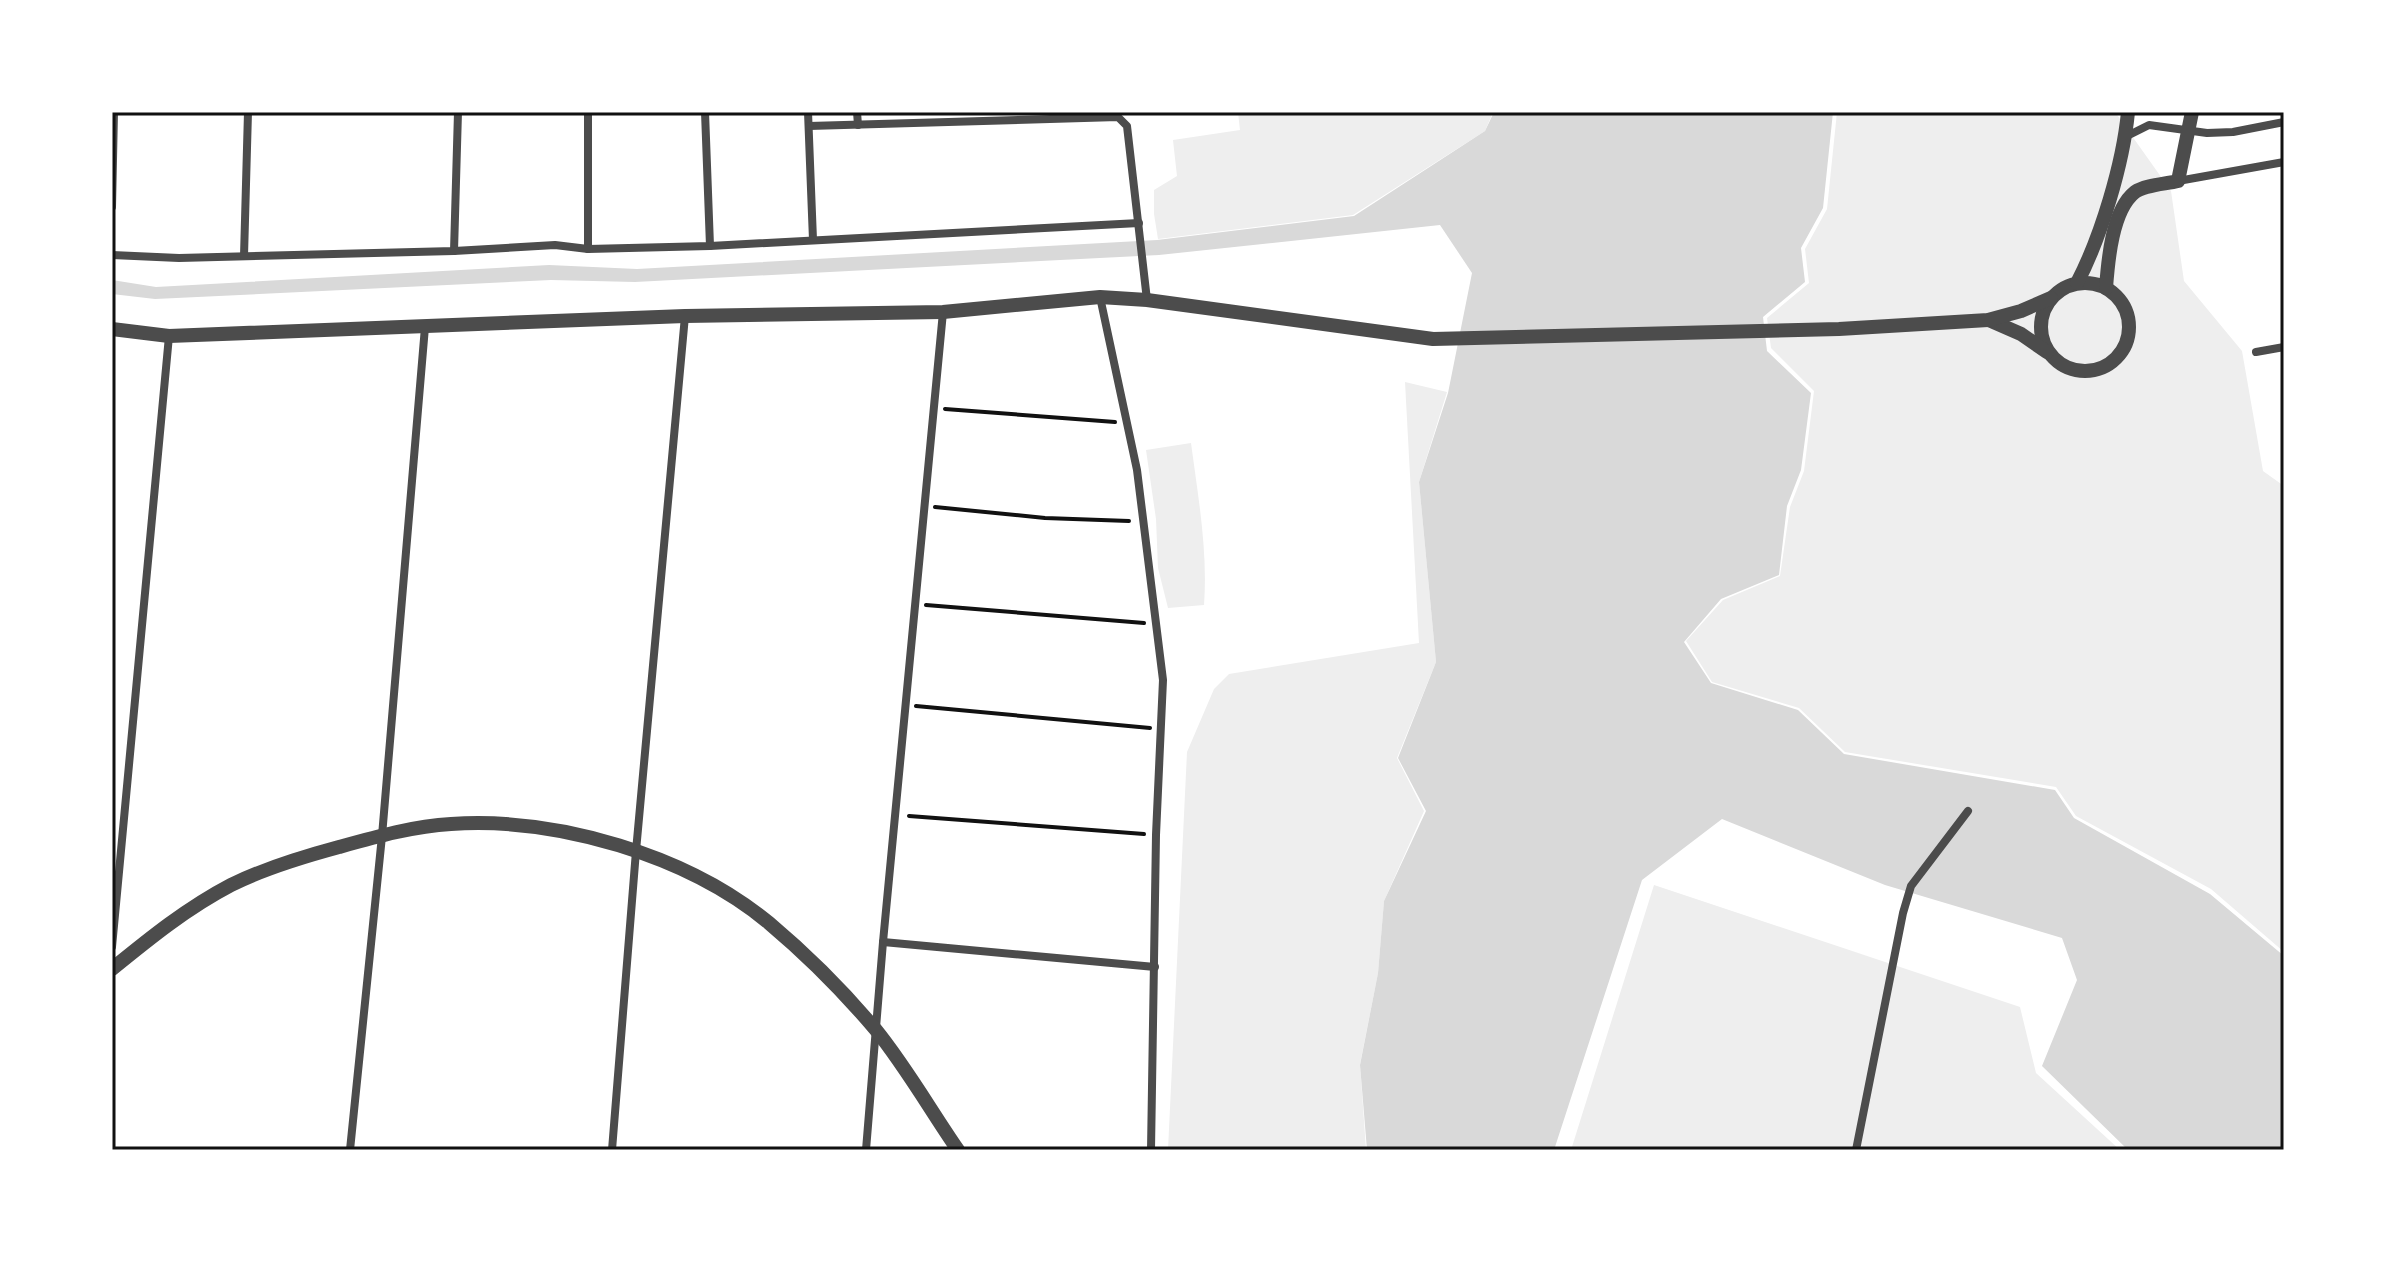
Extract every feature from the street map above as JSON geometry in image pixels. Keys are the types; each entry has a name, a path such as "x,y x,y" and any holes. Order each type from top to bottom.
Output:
{"street":[{"path":"112,207 114,112"},
{"path":"244,256 248,112"},
{"path":"454,251 458,112"},
{"path":"588,112 588,249"},
{"path":"705,112 710,246"},
{"path":"808,112 813,240"},
{"path":"857,112 858,125"},
{"path":"2077,283 2094,250 2125,137 2128,112"},
{"path":"2178,181 2192,112"},
{"path":"809,126 969,117 1118,117 1127,126 1147,300"},
{"path":"2125,137 2149,125 2233,132 2284,122"},
{"path":"2106,288 2108,253 2122,208 2136,191 2284,162"},
{"path":"112,255 179,258 454,251 555,245 588,249 710,246 1139,223"},
{"path":"112,329 169,336 685,316 943,312 1100,297 1147,300 1433,339 1839,329 1988,320 2021,311 2077,283 2092,283 2117,296 2129,320 2129,333 2125,346 2107,366 2082,372 2059,363 2021,334 1988,320"},
{"path":"1100,297 1144,522 1163,680 1156,835 1151,1150"},
{"path":"2049,353 2042,340 2040,325 2051,298"},
{"path":"866,1150 943,312"},
{"path":"612,1150 685,316"},
{"path":"350,1150 382,836 425,327"},
{"path":"112,947 169,336"},
{"path":"2256,352 2284,347"},
{"path":"1856,1150 1911,886 1968,811"},
{"path":"112,969 170,921 231,885 307,856 382,836 448,824 532,825 636,851 704,881 768,922 810,960 877,1031 958,1150"},
{"path":"883,942 1155,967"}],"path":[{"path":"934,408 1127,423"},
{"path":"925,506 1045,518 1144,522"},
{"path":"915,604 1155,624"},
{"path":"906,705 1161,729"},
{"path":"895,815 1156,835"}],"shaded area":[{"path":"1238,112 1493,112 1485,131 1353,215 1158,239 1154,190 1177,176 1173,140 1240,130"},
{"path":"1494,112 1833,112 1823,208 1801,248 1805,282 1763,317 1767,351 1811,393 1801,470 1787,506 1779,575 1721,599 1684,642 1711,683 1798,710 1844,754 2055,790 2074,818 2210,894 2284,956 2284,1150 2128,1150 2042,1066 2077,980 2062,938 1885,885 1722,819 1642,880 1554,1150 1367,1150 1360,1065 1378,973 1384,901 1426,811 1398,758 1436,662 1419,482 1448,393 1472,273 1440,225 1159,255 635,282 551,280 155,299 112,294 112,280 156,287 549,265 637,269 1157,240 1354,216 1485,131"},
{"path":"1837,112 2115,112 2171,191 2184,281 2242,351 2263,471 2284,486 2284,952 2211,889 2076,816 2056,787 1845,752 1799,708 1712,682 1686,641 1723,600 1780,576 1790,507 1804,471 1814,391 1771,348 1767,318 1809,283 1805,249 1827,209"},
{"path":"1405,382 1447,392 1419,482 1436,662 1397,758 1424,811 1384,901 1378,973 1360,1064 1366,1150 1168,1150 1187,752 1214,689 1229,674 1419,643"},
{"path":"1191,443 1203,544 1204,605 1168,608 1158,568 1156,519 1146,450"},
{"path":"1654,885 2020,1007 2036,1073 2120,1150 1571,1150"}]}
